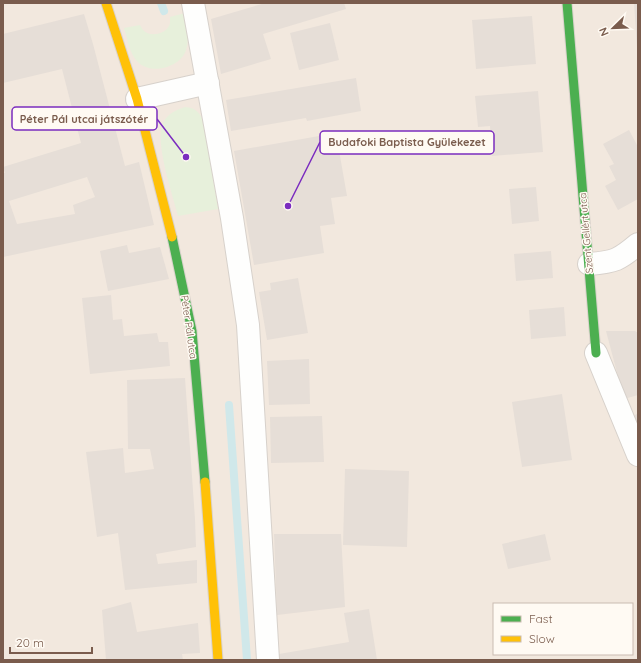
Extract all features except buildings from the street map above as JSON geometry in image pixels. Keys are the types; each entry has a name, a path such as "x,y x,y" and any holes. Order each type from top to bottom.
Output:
{"street":[{"name":"Péter Pál utca","path":"106,3 137,99 170,228 192,331 218,660"},
{"path":"193,3 232,218 248,325 268,660"},
{"name":"Szent Gellért utca","path":"567,3 596,353 638,455"},
{"path":"137,99 208,83"},
{"path":"589,264 609,263 623,256 638,244"}],"shaded area":[{"path":"3,3 638,3 638,660 3,660"}],"green space":[{"path":"185,13 188,41 183,56 172,65 158,69 145,67 139,63 129,47 124,28 140,25 143,30 150,34 158,34 169,27 170,17"},
{"path":"185,107 192,108 197,111 204,122 218,209 178,216 162,155 161,131 163,123 169,115"}],"waterway":[{"path":"161,3 164,11"},
{"path":"229,405 247,660"}],"traffic: fast":[{"path":"567,3 596,353"},
{"path":"172,237 192,331 205,482"}],"traffic: slow":[{"path":"106,3 137,99 172,237"},
{"path":"205,482 218,660"}],"place":[{"name":"Péter Pál utcai játszótér","path":"186,157"},
{"name":"Budafoki Baptista Gyülekezet","path":"288,206"}]}
